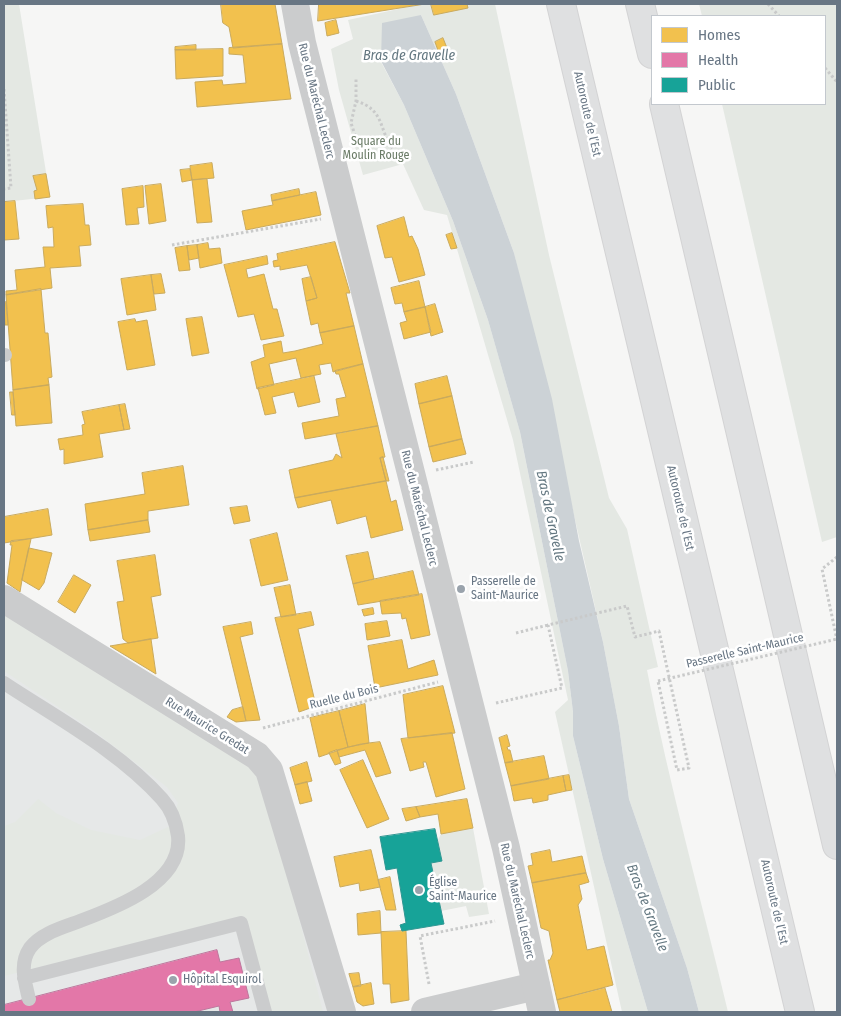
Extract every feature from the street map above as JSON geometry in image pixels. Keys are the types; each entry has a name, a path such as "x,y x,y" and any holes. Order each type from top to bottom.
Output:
{"highway":[{"name":"Autoroute de l’Est","path":"561,4 800,1012"},
{"path":"640,4 651,50"},
{"path":"664,105 837,845"}],"street":[{"name":"Rue du Maréchal Leclerc","path":"295,4 302,43 506,848 539,999"},
{"name":"Rue Maurice Gredat","path":"4,599 257,756 269,770 342,1012"},
{"path":"430,1011 539,999"}],"lane":[{"path":"4,683 117,758 162,798 175,819 178,840 176,857 168,871 138,894 105,912 56,930 32,946 23,964 29,999"},
{"path":"24,978 241,923 265,1012"}],"path":[{"path":"768,4 778,15"},
{"path":"826,69 837,82"},
{"path":"356,79 356,101 351,123 357,142"},
{"path":"4,89 11,188 4,189"},
{"path":"356,101 372,108 381,120 386,141 394,150"},
{"path":"172,245 345,214"},
{"path":"438,470 474,462"},
{"path":"837,557 822,568 837,640"},
{"name":"Passerelle Saint-Maurice","path":"548,625 554,622 627,606 635,637 659,631 689,768 677,770 658,681 837,640"},
{"path":"471,709 562,688 548,625 516,633"},
{"name":"Ruelle du Bois","path":"232,742 267,726 462,676"},
{"path":"430,1011 420,936 491,922"}],"shaded area":[{"path":"4,617 259,774 330,1012 4,1012"}],"green space":[{"path":"4,4 19,4 50,197 4,202"},
{"name":"Square du Moulin Rouge","path":"421,4 495,4 549,255 609,498 627,529 658,667 647,670 675,799 728,1012 699,1012 687,968 629,799 619,726 603,642 514,253 456,94 421,15 381,62 404,105 453,221 488,320 520,432 568,671 573,712 573,736 603,859 648,1012 622,1012 555,712 568,700 513,440 447,215 424,210 403,164 363,175 339,90 331,49 353,39 348,20"},
{"path":"699,4 835,4 837,7 837,537 822,542 722,105 826,105 826,15 702,15"},
{"path":"4,599 257,756 323,1012 269,1012 243,916 4,976 4,826 15,822 38,799 56,813 91,830 140,840 170,826 178,803 167,787 93,730 4,671"},
{"path":"473,828 489,914 469,917 466,906 441,911 431,863 441,860 437,842 441,834"}],"water":[{"name":"Bras de Gravelle","path":"421,15 456,94 514,253 552,399 579,541 603,642 619,726 629,799 687,968 699,1012 648,1012 603,859 573,736 573,712 568,671 520,432 488,320 453,221 404,105 381,61 382,23"}],"building: Homes":[{"path":"221,4 275,4 282,44 233,48 229,27 223,23"},
{"path":"319,4 425,4 318,21"},
{"path":"431,4 467,4 468,8 434,15"},
{"path":"336,20 339,33 327,36 325,23"},
{"path":"443,38 449,53 440,56 435,42"},
{"path":"282,44 291,99 197,107 195,82 222,80 223,85 246,83 243,55 229,54 229,48"},
{"path":"196,45 196,50 175,50 175,47"},
{"path":"223,49 223,76 176,79 175,50"},
{"path":"212,163 214,178 192,180 190,166"},
{"path":"190,169 192,180 182,182 180,170"},
{"path":"46,174 50,197 35,199 34,191 37,190 33,176"},
{"path":"207,179 212,222 197,223 192,180"},
{"path":"161,184 166,221 149,224 145,186"},
{"path":"143,186 144,207 137,208 139,224 126,225 122,189"},
{"path":"299,189 300,195 272,201 271,195"},
{"path":"316,192 321,215 246,230 242,211 273,205 272,201"},
{"path":"15,201 19,239 4,240 4,202"},
{"path":"83,204 85,225 89,225 91,245 79,246 81,266 50,268 52,288 6,295 6,291 17,290 15,270 45,267 43,247 54,247 53,227 48,228 46,206"},
{"path":"404,217 409,237 412,236 418,249 425,275 399,282 392,257 385,258 377,226"},
{"path":"452,233 457,248 451,249 446,235"},
{"path":"335,242 350,293 346,293 354,326 320,333 318,323 311,325 306,301 317,298 307,265 280,270 280,266 274,267 273,261 278,260 277,254"},
{"path":"208,243 209,249 220,248 222,263 200,268 197,245"},
{"path":"197,245 199,258 189,260 187,246"},
{"path":"187,246 190,270 179,271 175,248"},
{"path":"267,256 268,264 246,269 248,278 264,274 273,309 277,309 284,336 261,340 254,314 238,317 224,265"},
{"path":"161,274 165,293 154,294 151,275"},
{"path":"151,275 156,310 127,315 121,279"},
{"path":"311,277 317,298 306,301 302,279"},
{"path":"419,281 425,307 404,312 402,303 395,304 391,288"},
{"path":"41,289 52,377 48,378 49,385 13,390 6,295"},
{"path":"6,302 8,325 5,325 4,303"},
{"path":"435,304 443,332 431,336 425,307"},
{"path":"425,307 431,332 404,339 400,323 407,321 404,312"},
{"path":"202,317 209,353 192,356 186,319"},
{"path":"135,319 136,322 147,320 155,365 127,370 118,322"},
{"path":"354,326 363,364 333,372 331,363 319,365 321,374 301,378 296,358 269,364 274,385 257,389 251,362 265,357 263,345 281,341 283,353 295,351 323,344 320,333"},
{"path":"363,364 378,426 305,439 302,423 339,416 336,399 346,397 339,374 336,374 335,371"},
{"path":"314,376 320,402 298,407 294,392 272,397 276,413 265,415 258,388"},
{"path":"447,376 452,396 419,404 415,384"},
{"path":"49,385 52,423 16,426 13,390"},
{"path":"10,392 13,392 15,415 12,415"},
{"path":"452,396 462,439 429,447 419,404"},
{"path":"125,404 130,429 124,430 119,405"},
{"path":"119,405 124,430 99,434 103,457 64,464 64,449 60,450 58,439 83,435 82,425 85,424 82,412"},
{"path":"378,426 385,457 380,458 386,481 295,498 289,470 333,460 336,454 342,458 336,434"},
{"path":"462,439 466,454 433,462 429,447"},
{"path":"383,457 389,481 386,481 380,458"},
{"path":"183,466 189,505 148,511 148,520 88,530 85,504 145,494 142,473"},
{"path":"386,481 391,502 396,500 403,530 371,538 366,516 337,524 331,500 298,508 295,498"},
{"path":"247,506 250,521 234,524 230,508"},
{"path":"48,509 52,535 4,543 4,517"},
{"path":"148,520 150,532 90,541 88,530"},
{"path":"277,533 288,580 261,586 250,540"},
{"path":"31,539 20,592 7,583 12,545 10,545 11,541"},
{"path":"29,548 52,553 44,583 39,590 22,580"},
{"path":"368,552 374,579 353,584 346,556"},
{"path":"155,555 161,595 151,597 158,638 128,643 123,639 117,602 124,601 117,561"},
{"path":"413,571 419,595 358,605 353,584"},
{"path":"74,575 91,585 75,613 58,602"},
{"path":"290,585 296,615 281,617 274,588"},
{"path":"422,594 430,635 411,639 406,618 402,619 401,613 382,614 380,601"},
{"path":"373,608 374,614 364,616 362,610"},
{"path":"311,612 314,625 298,629 316,706 299,712 275,618"},
{"path":"387,621 390,636 367,640 365,624"},
{"path":"251,622 253,634 240,637 260,720 246,721 223,627"},
{"path":"151,639 156,674 110,646 128,643"},
{"path":"402,640 408,669 434,660 438,675 375,688 368,646"},
{"path":"443,686 455,733 408,738 403,695"},
{"path":"365,704 369,743 348,747 339,711"},
{"path":"243,707 246,721 236,722 227,717 232,710"},
{"path":"339,711 348,747 319,757 310,718"},
{"path":"452,733 465,789 436,797 426,762 423,762 424,767 410,771 401,739"},
{"path":"507,735 510,746 507,747 510,750 513,762 505,763 499,738"},
{"path":"380,742 391,773 376,777 365,750 339,757 337,750 361,744"},
{"path":"337,750 341,763 335,765 329,753"},
{"path":"544,756 549,779 511,786 505,763"},
{"path":"363,760 389,819 367,828 340,770"},
{"path":"307,762 312,781 295,785 290,768"},
{"path":"569,775 572,790 566,791 563,776"},
{"path":"563,776 566,791 548,795 548,800 533,803 532,798 514,801 511,786"},
{"path":"307,782 312,801 300,804 295,785"},
{"path":"467,799 473,828 441,834 438,814 420,817 416,807"},
{"path":"416,807 420,817 406,821 402,809"},
{"path":"371,850 380,887 360,891 359,883 340,887 334,857"},
{"path":"550,850 552,862 582,856 586,873 532,883 528,866 533,865 531,854"},
{"path":"586,873 589,882 579,885 582,899 578,905 587,950 604,946 613,985 557,1000 548,960 550,960 553,953 549,931 541,928 532,883"},
{"path":"390,877 396,910 386,910 378,880"},
{"path":"380,911 381,933 358,935 357,914"},
{"path":"406,931 409,1000 391,1003 390,984 383,984 381,932"},
{"path":"359,973 361,986 353,987 349,974"},
{"path":"371,983 374,1004 363,1006 357,1002 353,987"},
{"path":"605,988 612,1012 560,1012 557,1000"}],"building: Health":[{"name":"Hôpital Esquirol","path":"217,950 220,962 239,958 249,998 230,1002 233,1012 220,1012 219,1006 194,1012 4,1012 4,1005"}],"building: Public":[{"name":"Église Saint-Maurice","path":"435,829 442,861 431,863 444,924 402,931 400,925 406,923 397,868 386,870 380,837"}],"place":[{"name":"Passerelle de Saint-Maurice","path":"461,589"},
{"name":"Église Saint-Maurice","path":"419,890"},
{"name":"Hôpital Esquirol","path":"173,980"}]}
